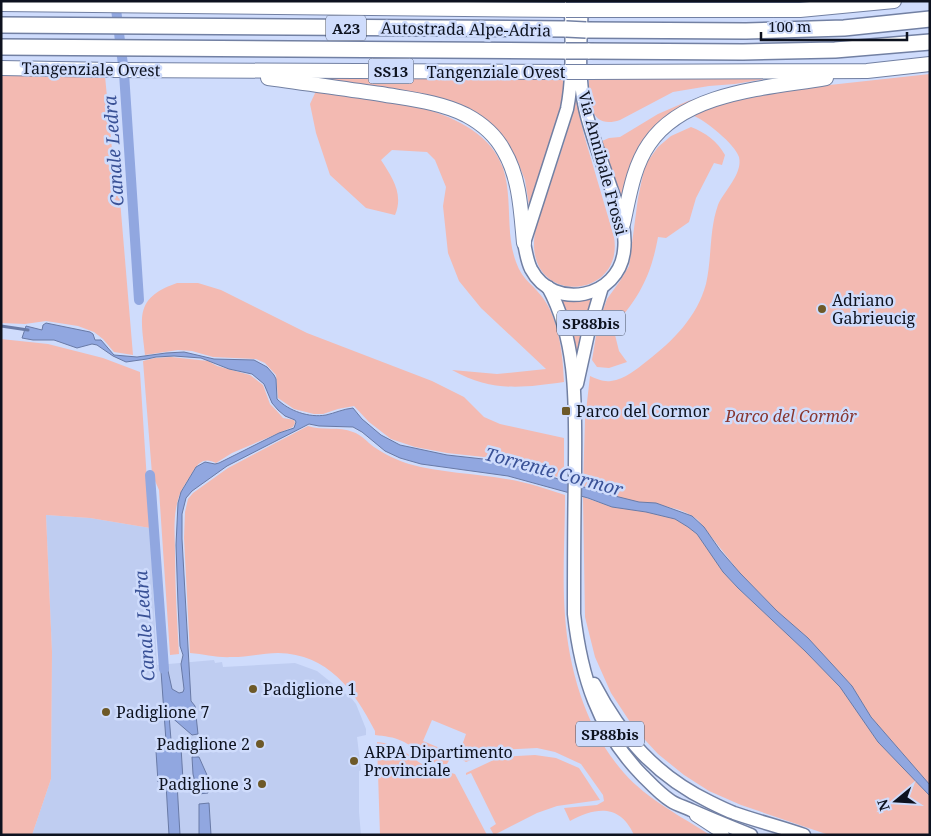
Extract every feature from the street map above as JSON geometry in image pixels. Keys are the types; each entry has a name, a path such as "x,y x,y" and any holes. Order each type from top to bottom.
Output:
{"highway":[{"path":"1,4 586,6 800,10 894,1"},
{"name":"Autostrada Alpe-Adria","path":"1,25 746,31 844,28 930,19"},
{"name":"Autostrada Alpe-Adria","path":"1,47 743,52 835,50 930,42"},
{"name":"Tangenziale Ovest","path":"1,68 566,72 867,71 930,64"},
{"path":"216,70 408,99 445,106 467,115 498,142 509,160 518,189 524,243"},
{"path":"623,224 631,184 642,157 656,134 677,117 699,105 722,97 867,71"}],"main road":[{"name":"Via Annibale Frossi","path":"569,6 569,96 567,109 524,243 531,269 548,287 560,311 575,394 574,614 580,649"},
{"name":"Via Annibale Frossi","path":"548,287 563,294 571,295 586,293 602,287 615,276 625,244 623,224 582,96 581,77 586,6"},
{"name":"Via Annibale Frossi","path":"575,394 588,334 602,287"},
{"name":"SP88bis","path":"580,649 589,690 605,726 630,763 671,801 721,824 751,835"},
{"name":"SP88bis","path":"580,649 594,684 617,723 643,755 666,775 692,793 733,813 804,835"}],"street":[{"path":"671,801 724,835"}],"shaded area":[{"path":"46,323 90,332 95,340 101,340 114,355 137,357 184,352 214,359 254,360 267,367 274,375 277,399 287,407 300,413 320,416 353,408 362,419 381,435 400,445 447,455 501,461 603,493 639,502 656,503 692,516 704,527 720,550 740,573 777,611 808,638 852,686 871,717 930,785 930,796 878,742 840,687 723,572 697,534 675,519 612,507 588,498 508,476 421,464 385,451 353,427 309,424 227,466 192,491 186,498 182,514 182,539 191,701 195,706 198,734 192,735 169,715 171,740 181,747 183,780 177,783 180,835 169,835 166,784 158,782 156,751 166,741 160,657 165,657 172,689 179,693 183,692 184,689 181,664 183,655 180,646 176,545 178,503 181,492 196,467 205,462 219,463 279,433 294,428 296,422 278,410 272,403 264,384 252,374 229,369 201,358 174,356 126,362 113,356 97,345 92,344 77,348 54,340 22,338 26,326 42,330 43,325"},
{"path":"46,515 90,518 150,528 157,665 214,660 215,663 222,662 223,667 295,663 317,671 352,699 356,704 366,729 366,735 357,737 361,770 359,771 359,812 361,835 32,835 51,779 52,652"},
{"path":"192,757 199,757 207,775 208,793 198,794 193,774"},
{"path":"209,803 211,835 199,835 199,804"}],"green space":[{"path":"296,74 565,77 556,126 529,206 525,180 517,160 509,147 475,115"},
{"name":"Parco del Cormôr","path":"930,74 930,785 871,717 852,686 808,638 777,611 740,573 698,520 678,509 625,499 583,486 585,420 590,376 605,381 616,380 643,364 675,337 683,327 697,307 706,284 715,215 718,205 736,176 739,157 732,146 719,133 692,115 726,103 793,89"},
{"path":"1,76 105,76 113,160 118,176 133,355 114,352 94,332 78,326 46,321 25,324 1,323"},
{"path":"589,78 771,78 673,92 620,120 610,122 602,121 593,111 589,96"},
{"path":"316,91 366,97 422,108 449,117 472,130 491,147 503,168 506,180 511,239 516,262 525,278 543,298 553,317 561,349 564,382 520,387 494,385 480,382 452,370 497,374 546,369 481,308 459,281 448,253 443,206 446,187 435,160 427,152 392,150 381,160 396,186 398,200 395,215 366,208 330,175 316,133 310,104"},
{"path":"575,94 584,135 614,237 613,259 604,275 589,284 572,287 556,283 542,272 535,253 536,227 563,146 572,115"},
{"path":"704,97 673,112 650,131 642,142 631,165 622,207 602,141 620,137 658,114 688,101"},
{"path":"691,127 702,132 715,142 725,155 722,165 714,163 696,198 689,222 666,238 658,237 652,263 643,286 613,327 619,351 627,362 609,368 597,367 592,360 598,324 607,299 629,266 638,198 645,165 658,147 671,136"},
{"path":"177,283 198,283 221,290 307,333 432,381 464,397 484,417 500,424 564,438 564,479 502,459 447,453 415,447 391,439 369,422 354,406 323,414 314,414 294,409 278,398 276,375 265,363 256,359 213,357 192,351 178,350 145,355 142,330 143,310 153,295"},
{"path":"593,298 578,365 562,300 577,301"},
{"path":"1,339 48,344 103,358 140,372 150,528 90,518 46,515 52,652 51,779 32,835 1,835"},
{"path":"171,357 208,361 217,366 250,375 263,385 270,404 283,418 294,420 295,423 293,427 232,453 216,463 208,460 199,463 183,488 178,500 175,522 179,654 170,655 159,490 152,474 143,361"},
{"path":"308,426 348,430 359,435 382,452 409,464 513,480 565,495 564,586 567,637 576,679 590,720 611,756 633,783 676,814 710,835 634,835 622,818 606,811 589,813 570,821 564,808 597,805 604,801 603,795 581,764 555,752 537,748 493,751 466,762 461,759 459,754 466,734 432,720 423,741 447,751 451,757 447,764 434,762 402,741 375,735 375,731 367,716 348,689 325,667 311,660 296,655 278,653 227,657 190,653 184,538 185,512 188,499 193,493 228,468"},
{"path":"583,497 612,507 675,519 697,534 723,572 840,687 878,742 930,796 930,835 829,835 741,805 709,791 684,775 658,754 634,728 611,693 595,657 585,617"},
{"path":"377,742 398,748 428,768 455,774 487,835 380,835"},
{"path":"535,755 556,758 579,768 600,800 557,806 537,813 494,835 490,828 496,824 471,773 466,775 466,773 500,757"}],"waterway":[{"name":"Canale Ledra","path":"115,1 124,73 139,300"},
{"name":"Torrente Cormor","path":"1,326 28,330"},
{"name":"Canale Ledra","path":"150,475 164,669"}],"place":[{"name":"Adriano Gabrieucig","path":"822,309"},
{"name":"Parco del Cormor","path":"566,411"},
{"name":"Padiglione 1","path":"253,689"},
{"name":"Padiglione 7","path":"106,712"},
{"name":"Padiglione 2","path":"260,744"},
{"name":"ARPA Dipartimento Provinciale","path":"354,761"},
{"name":"Padiglione 3","path":"262,784"}]}
